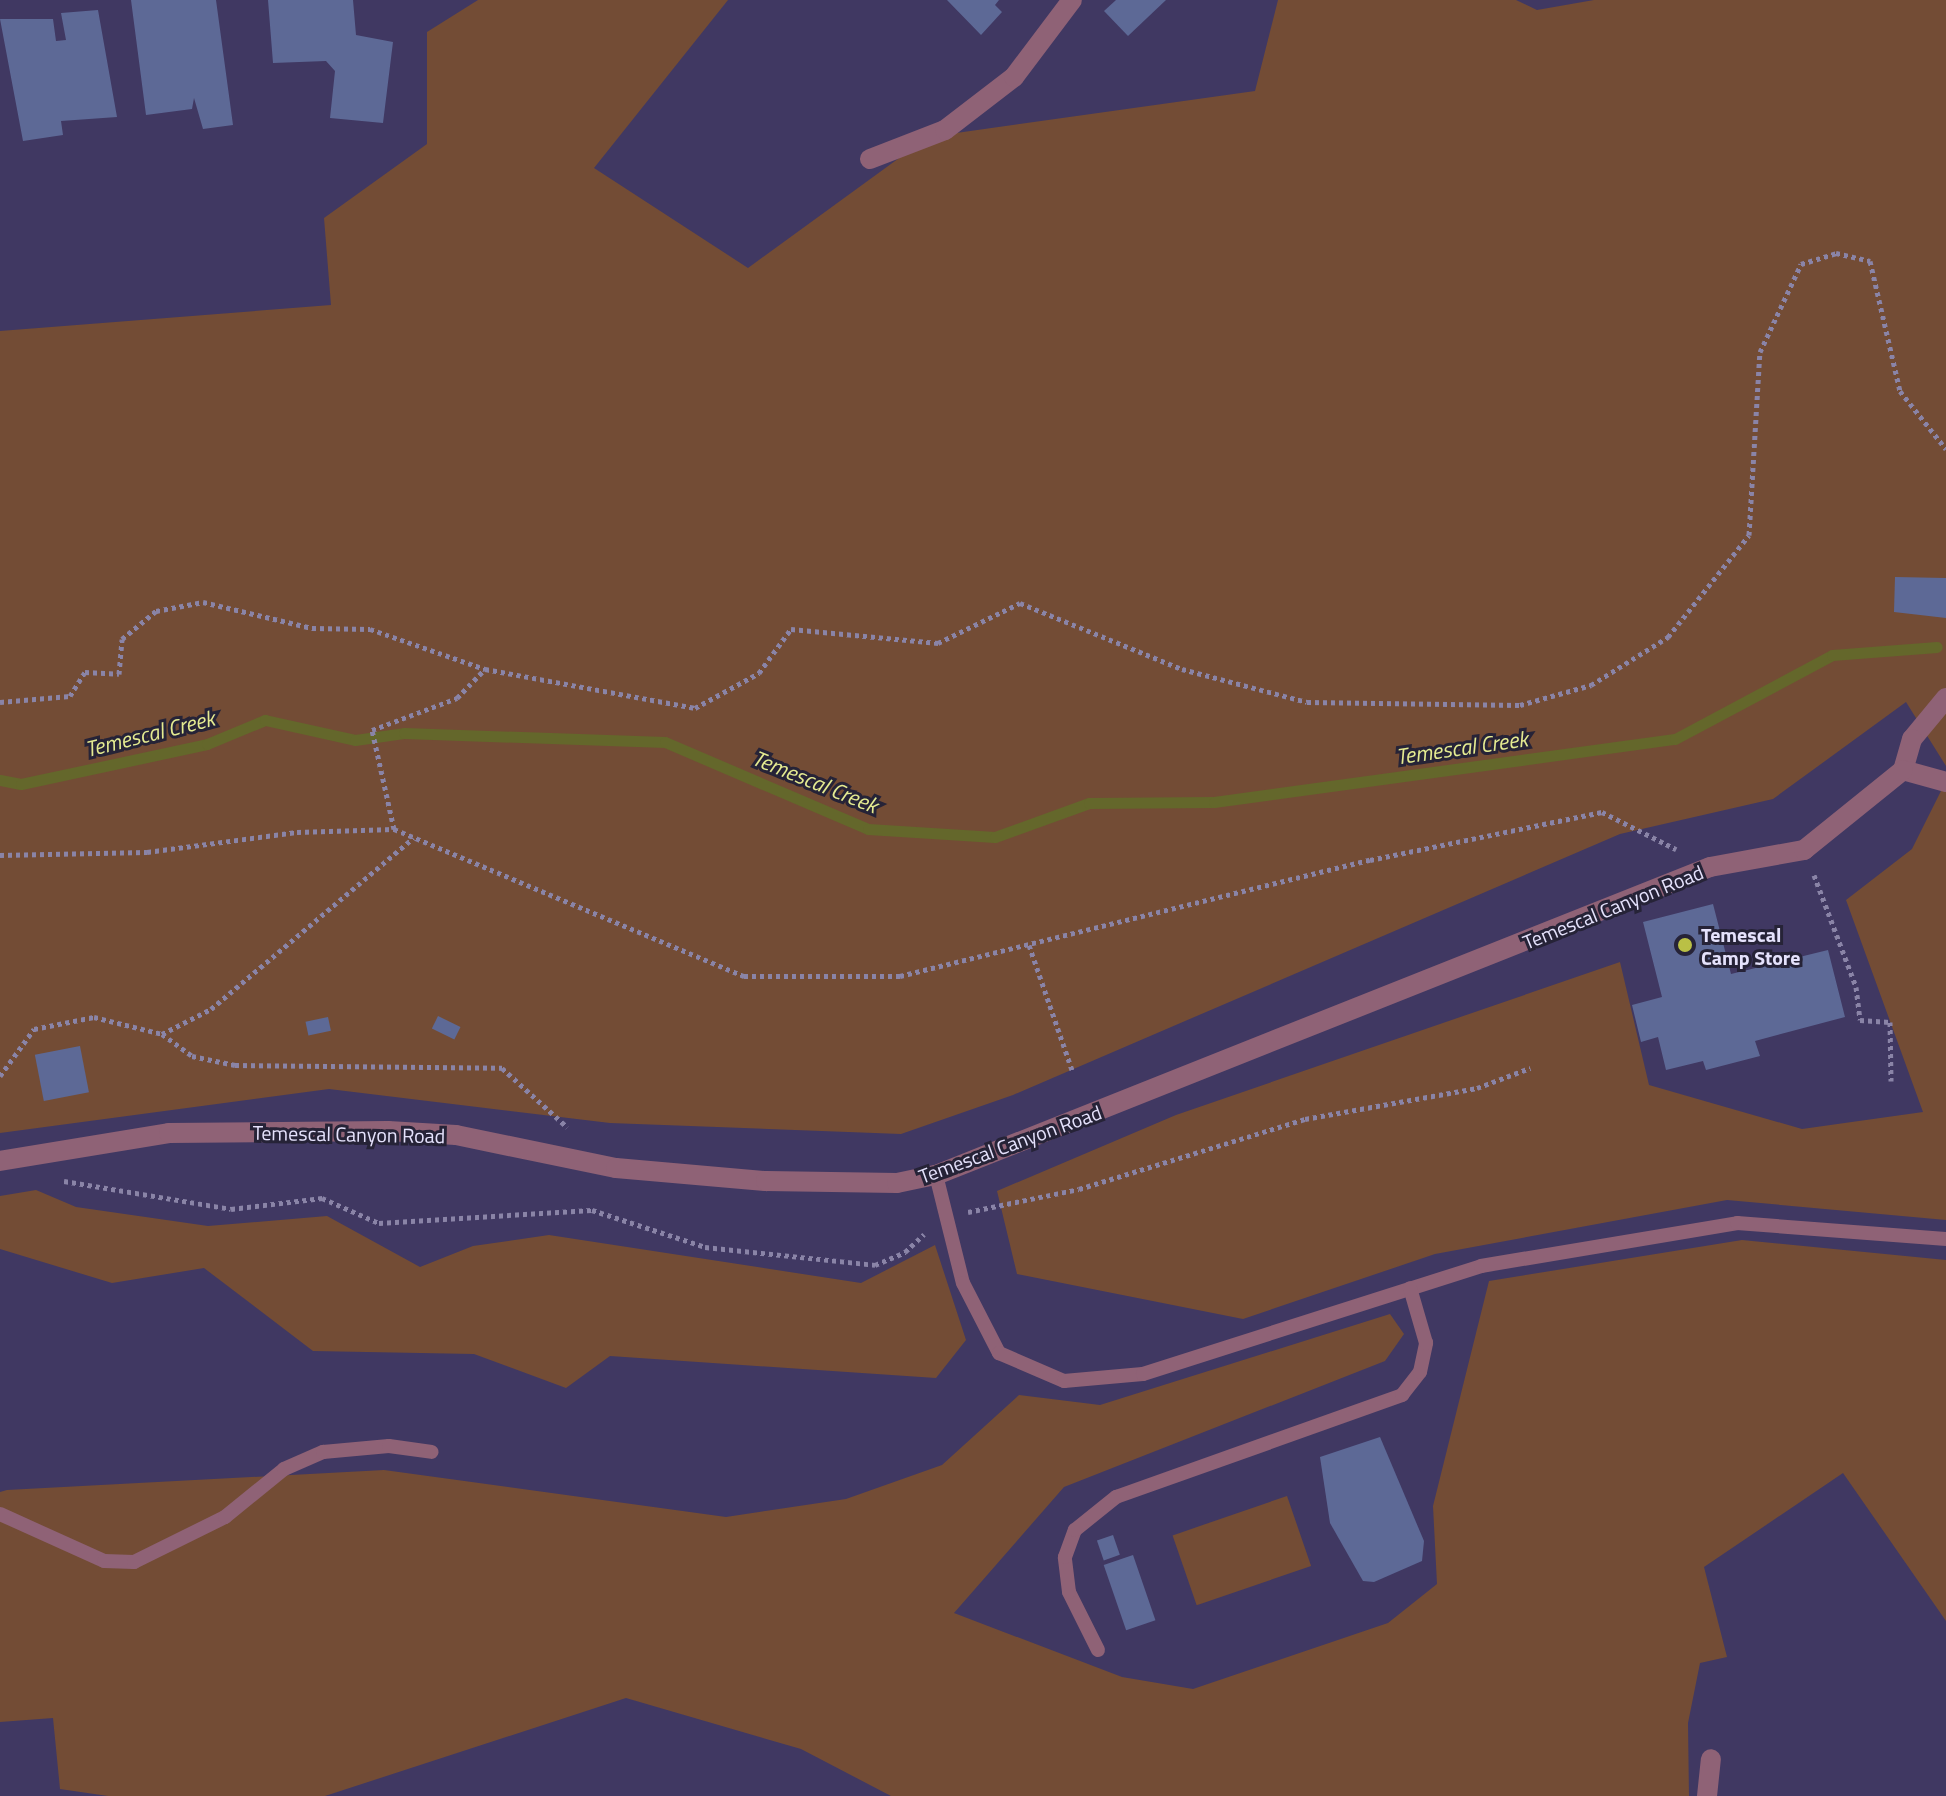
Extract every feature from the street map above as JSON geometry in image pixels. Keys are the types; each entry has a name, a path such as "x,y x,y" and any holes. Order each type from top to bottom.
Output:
{"street":[{"path":"870,159 945,130 1014,77 1072,0"},
{"path":"1946,698 1912,739 1903,770 1946,782"},
{"name":"Temescal Canyon Road","path":"0,1161 169,1133 388,1131 456,1135 616,1168 766,1181 897,1183 936,1175 1710,867 1804,850 1903,770"},
{"path":"1707,1796 1711,1759"}],"lane":[{"path":"936,1175 963,1283 999,1353 1064,1381 1143,1374 1481,1266 1737,1223 1946,1239"},
{"path":"1098,1650 1069,1592 1065,1557 1075,1530 1116,1497 1402,1395 1420,1372 1426,1343 1410,1288"},
{"path":"0,1514 104,1561 134,1562 225,1517 284,1469 323,1452 389,1446 432,1452"}],"path":[{"path":"0,702 70,696 85,672 119,674 122,639 156,611 203,602 312,628 384,632 485,669 695,708 759,673 791,629 938,643 1020,603 1182,669 1307,702 1520,705 1591,685 1668,637 1749,535 1760,352 1801,264 1836,253 1870,261 1900,391 1946,449"},
{"path":"394,829 372,730 457,698 485,669"},
{"path":"0,855 147,852 297,832 394,829 744,976 900,976 1370,860 1602,812 1710,867"},
{"path":"162,1034 211,1009 414,838"},
{"path":"1804,850 1856,987 1860,1020 1890,1022 1891,1081"},
{"path":"1029,945 1072,1070"},
{"path":"0,1076 34,1029 60,1021 94,1017 162,1034 192,1056 235,1065 502,1068 580,1139"},
{"path":"967,1212 1079,1189 1305,1119 1477,1088 1530,1068"},
{"path":"56,1180 231,1209 322,1198 379,1223 592,1210 705,1247 875,1265 905,1252 929,1228"}],"shaded area":[{"path":"478,0 728,0 594,168 748,268 928,137 1255,91 1278,0 1516,0 1537,10 1594,0 1946,0 1946,766 1906,702 1773,799 1620,834 1013,1095 901,1134 610,1123 329,1089 0,1133 0,331 331,305 324,218 427,144 427,32"},
{"path":"1946,781 1946,1220 1727,1200 1435,1254 1243,1319 1017,1274 997,1191 1176,1115 1620,962 1649,1085 1802,1129 1923,1112 1846,900 1912,849"},
{"path":"36,1190 76,1207 208,1226 327,1216 420,1267 473,1246 549,1235 861,1283 935,1245 966,1340 936,1378 610,1356 566,1388 474,1354 313,1351 204,1268 112,1283 0,1249 0,1196"},
{"path":"1742,1240 1946,1260 1946,1621 1843,1473 1704,1567 1727,1657 1700,1663 1688,1723 1689,1796 891,1796 801,1749 626,1698 325,1796 108,1796 60,1789 53,1718 0,1722 0,1492 384,1470 726,1517 846,1499 942,1465 1019,1395 1100,1405 1390,1314 1404,1334 1385,1361 1064,1487 954,1613 1122,1677 1193,1689 1388,1623 1437,1584 1433,1506 1489,1281"},
{"path":"1287,1496 1311,1566 1197,1605 1173,1535"}],"building":[{"path":"131,0 216,0 233,125 203,129 194,98 192,109 146,115"},
{"path":"268,0 353,0 356,35 393,42 383,123 330,118 335,71 326,61 273,63"},
{"path":"947,0 999,0 995,5 1002,12 981,35"},
{"path":"1116,0 1166,0 1128,36 1104,11"},
{"path":"98,10 117,117 61,121 63,135 23,141 0,19 53,19 56,41 66,40 61,13"},
{"path":"1895,577 1946,578 1946,618 1894,612"},
{"path":"1713,904 1731,974 1828,950 1845,1017 1755,1041 1760,1056 1706,1070 1703,1061 1666,1070 1658,1037 1641,1042 1632,1005 1662,997 1643,922"},
{"path":"438,1016 460,1027 454,1040 432,1029"},
{"path":"328,1017 331,1031 308,1035 306,1022"},
{"path":"80,1046 89,1092 44,1101 35,1055"},
{"path":"1380,1437 1424,1541 1422,1561 1374,1582 1363,1581 1330,1523 1320,1457"},
{"path":"1113,1535 1120,1555 1104,1560 1097,1541"},
{"path":"1133,1555 1155,1620 1126,1630 1104,1565"}],"waterway":[{"name":"Temescal Creek","path":"0,780 21,784 207,744 265,720 355,740 404,733 665,742 868,829 995,837 1089,803 1214,802 1675,739 1832,655 1937,647"}],"place":[{"name":"Temescal Camp Store","path":"1685,945"}]}
